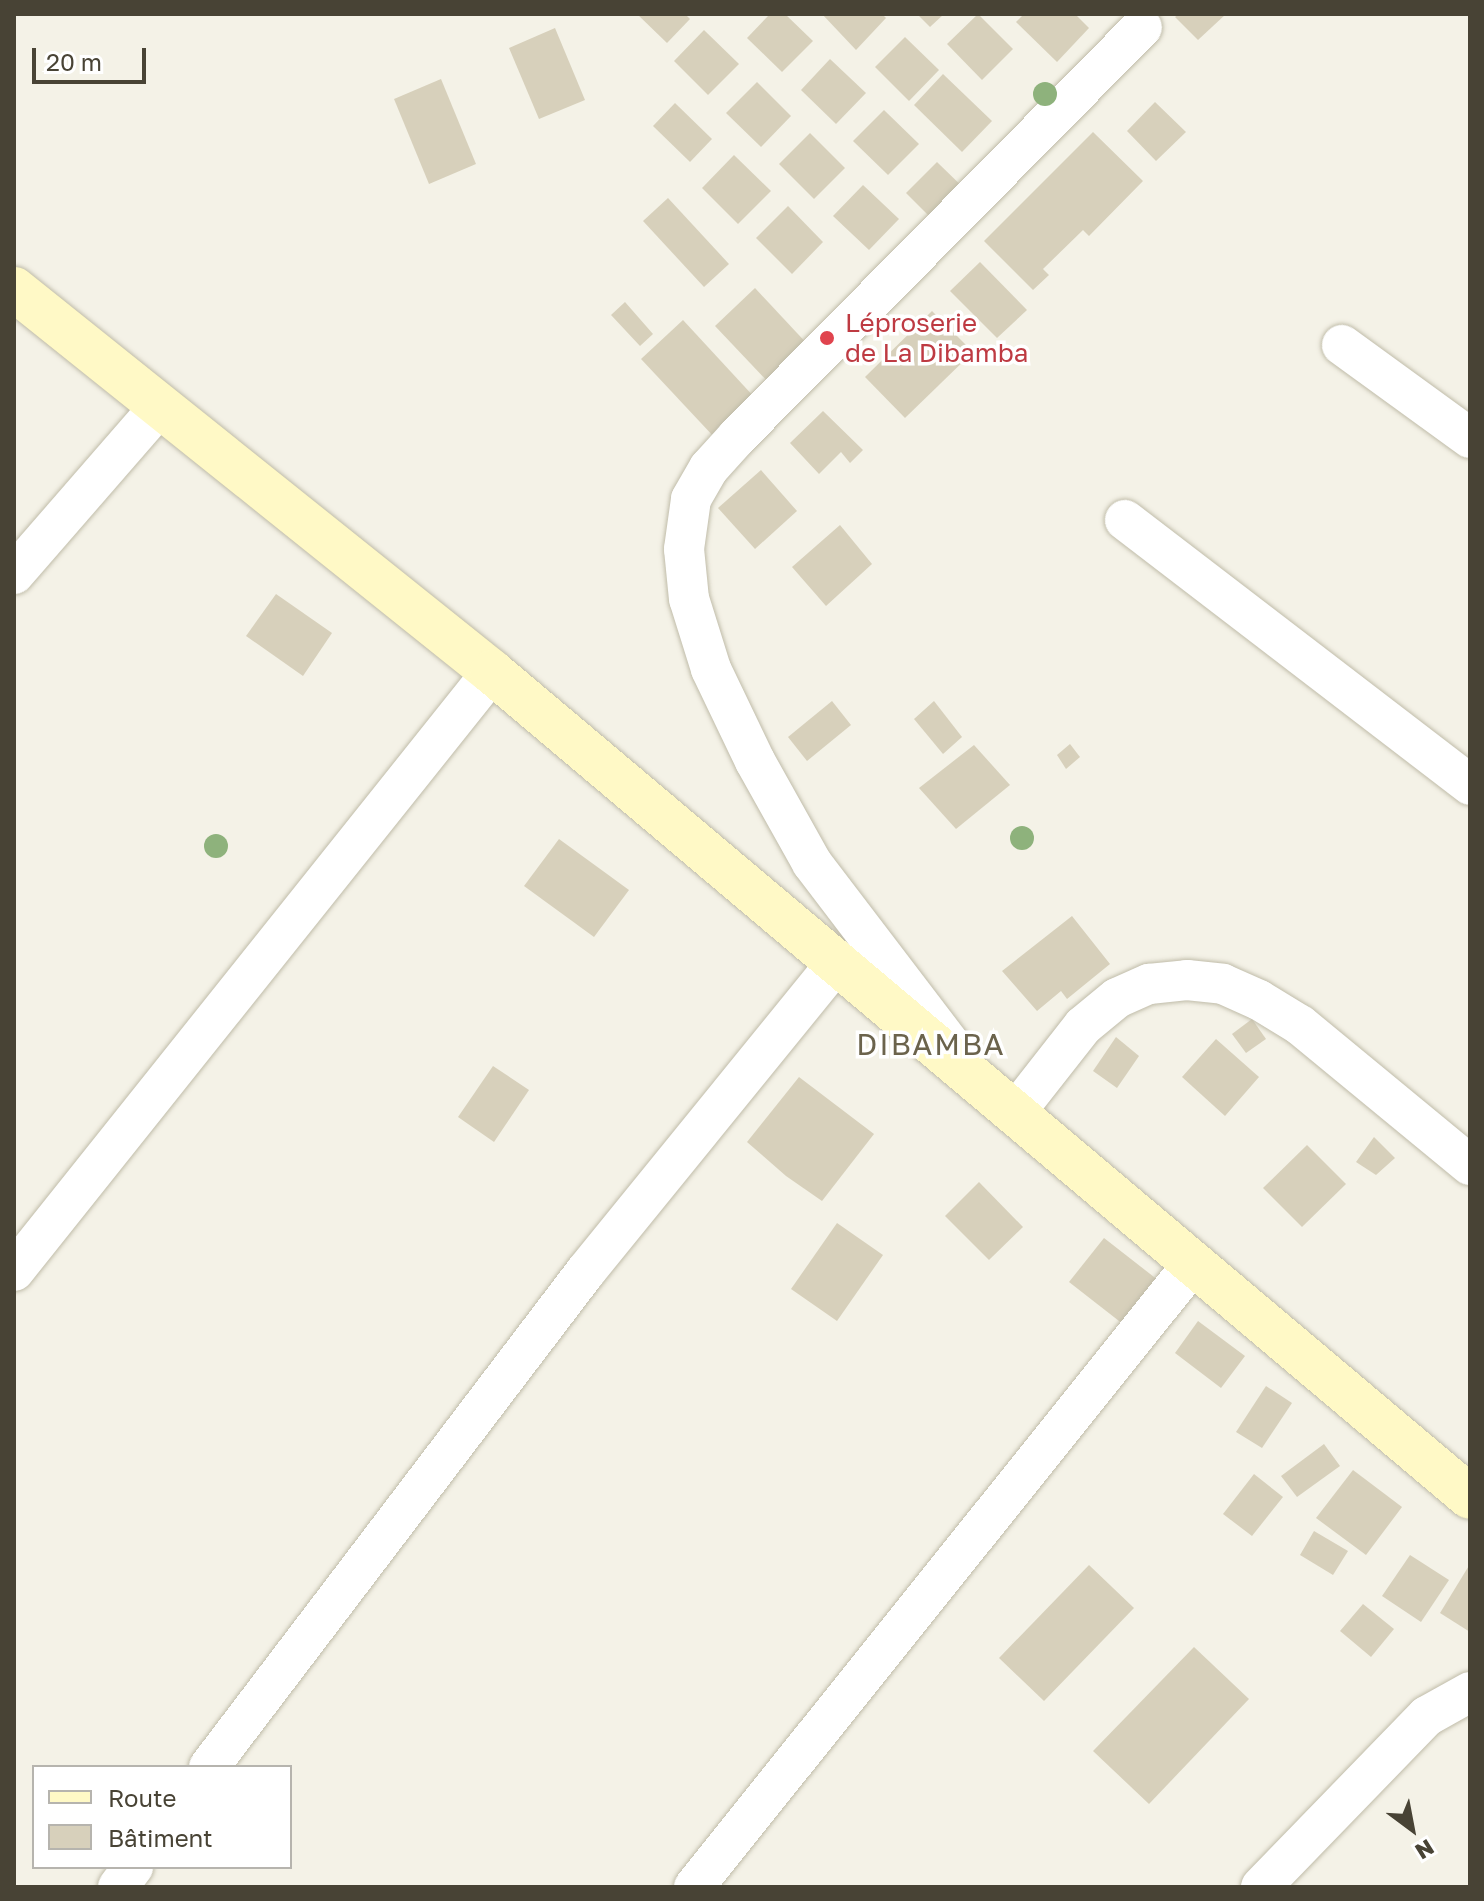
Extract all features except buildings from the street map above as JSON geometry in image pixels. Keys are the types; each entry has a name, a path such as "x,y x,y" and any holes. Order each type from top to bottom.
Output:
{"main road":[{"path":"14,289 492,672 1470,1497"}],"street":[{"path":"979,1085 812,863 755,761 711,669 689,599 684,549 691,499 709,468 737,437 1142,27"},
{"path":"1342,345 1470,438"},
{"path":"14,574 160,406"},
{"path":"1125,520 1470,785"},
{"path":"14,1271 492,672"},
{"path":"211,1765 586,1271 836,963"},
{"path":"1014,1114 1083,1026 1117,998 1149,984 1199,981 1223,984 1259,1000 1300,1025 1470,1165"},
{"path":"694,1887 1193,1264"},
{"path":"1261,1887 1427,1716 1470,1692"},
{"path":"118,1887 132,1869"}],"place":[{"name":"Léproserie de La Dibamba","path":"827,338"}],"district":[{"name":"DIBAMBA","path":"931,1044"}]}
